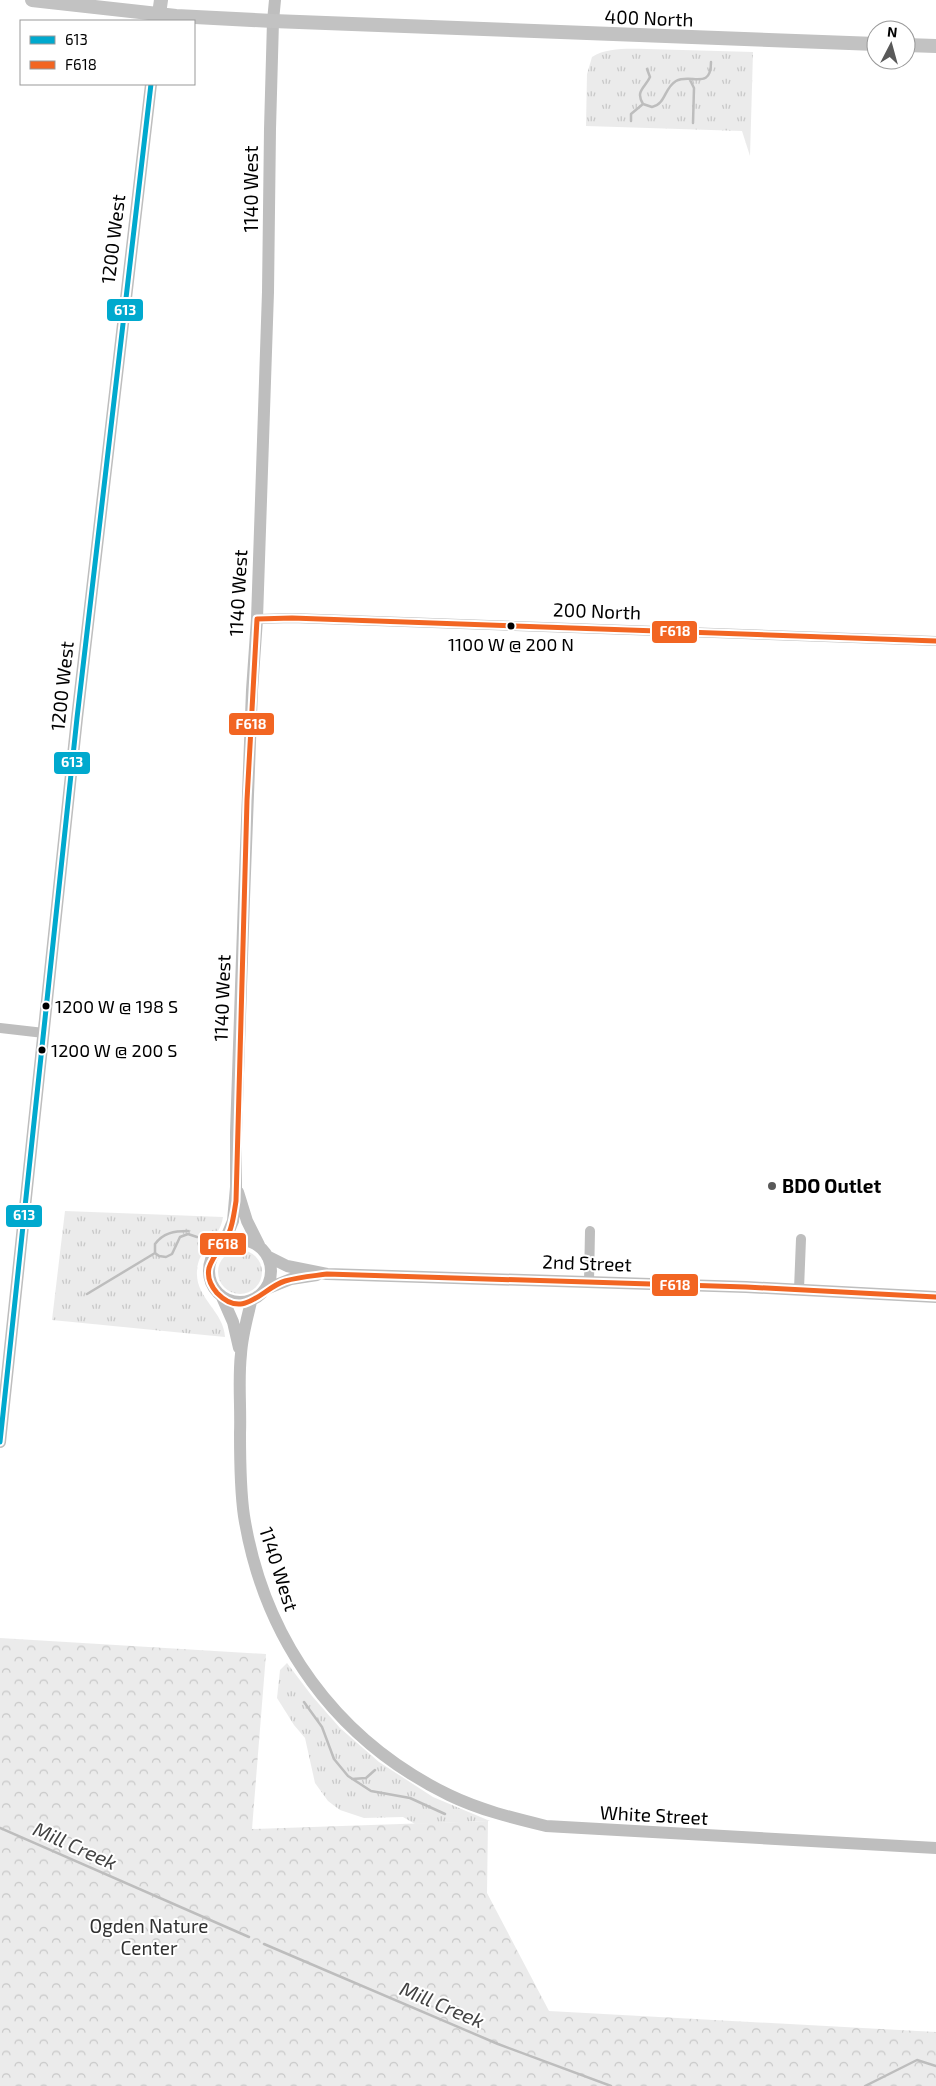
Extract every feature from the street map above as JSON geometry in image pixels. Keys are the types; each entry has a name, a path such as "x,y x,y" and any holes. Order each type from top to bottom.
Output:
{"main road":[{"name":"400 North","path":"32,0 273,21 866,44"},
{"path":"916,45 936,46"}],"street":[{"name":"1140 West","path":"223,1245 233,1221 236,1188 236,1133 244,899 252,690 257,619 268,292 273,21 276,0"},
{"name":"1200 West","path":"0,1442 80,698 151,85"},
{"name":"200 North","path":"257,619 292,618 936,641"},
{"path":"0,1028 44,1033"},
{"name":"1140 West","path":"236,1188 247,1221 259,1245"},
{"path":"589,1282 590,1231"},
{"path":"241,1239 259,1245 267,1256 271,1274 266,1289 260,1297 251,1302 236,1303 222,1297 212,1285 209,1270 211,1260 216,1252 223,1245 241,1239"},
{"path":"799,1289 801,1239"},
{"name":"2nd Street","path":"267,1256 287,1266 326,1274 799,1289 936,1297"},
{"name":"2nd Street","path":"266,1289 292,1279 326,1274"},
{"name":"1140 West","path":"222,1297 233,1322 241,1353"},
{"name":"1140 West","path":"251,1302 241,1353 240,1475 244,1515 252,1554 263,1592 281,1632 300,1666 346,1724 385,1756"},
{"name":"White Street","path":"385,1756 417,1778 450,1795 486,1810 546,1826 936,1848"}],"green space":[{"path":"612,50 753,52 750,156 742,131 586,126 587,74 592,57"},
{"path":"65,1211 223,1217 218,1231 201,1256 197,1271 200,1289 220,1320 225,1337 52,1320"},
{"path":"236,1250 244,1250 256,1256 262,1272 256,1288 244,1294 236,1294 224,1288 218,1276 218,1268 224,1256"},
{"name":"Ogden Nature Center","path":"0,1638 266,1654 252,1829 488,1821 487,1893 549,2011 936,2032 936,2086 0,2086"},
{"path":"287,1663 340,1728 379,1762 433,1797 490,1821 415,1824 403,1817 364,1818 340,1810 328,1801 315,1783 305,1738 294,1725 277,1698 280,1670"}],"waterway":[{"path":"647,69 650,77 640,96 643,104 652,107 660,103 669,88 676,81 682,79 704,79 708,76 711,62"},
{"path":"690,80 694,88 693,123"},
{"path":"631,121 631,114 643,104"},
{"path":"188,1231 165,1235 155,1244 155,1253 166,1257 172,1254 180,1237 188,1234 197,1237"},
{"path":"87,1294 155,1253"},
{"path":"304,1702 322,1727 334,1759 348,1776 371,1791 410,1798 445,1814"},
{"path":"352,1779 366,1778 375,1770"},
{"name":"Mill Creek","path":"0,1828 249,1937"},
{"name":"Mill Creek","path":"264,1944 498,2044 611,2086"},
{"name":"Mill Creek","path":"865,2086 917,2060 936,2066"}],"transit line":[{"name":"613","path":"0,1442 77,718 151,85"},
{"name":"F618","path":"936,641 292,618 257,619 247,800 236,1201 229,1232 209,1268 210,1281 217,1293 227,1301 236,1304 252,1300 285,1281 327,1274 746,1287 936,1297"}],"place":[{"name":"1100 W @ 200 N","path":"511,626"},
{"name":"1200 W @ 198 S","path":"46,1006"},
{"name":"1200 W @ 200 S","path":"42,1050"},
{"name":"BDO Outlet","path":"772,1186"}]}
